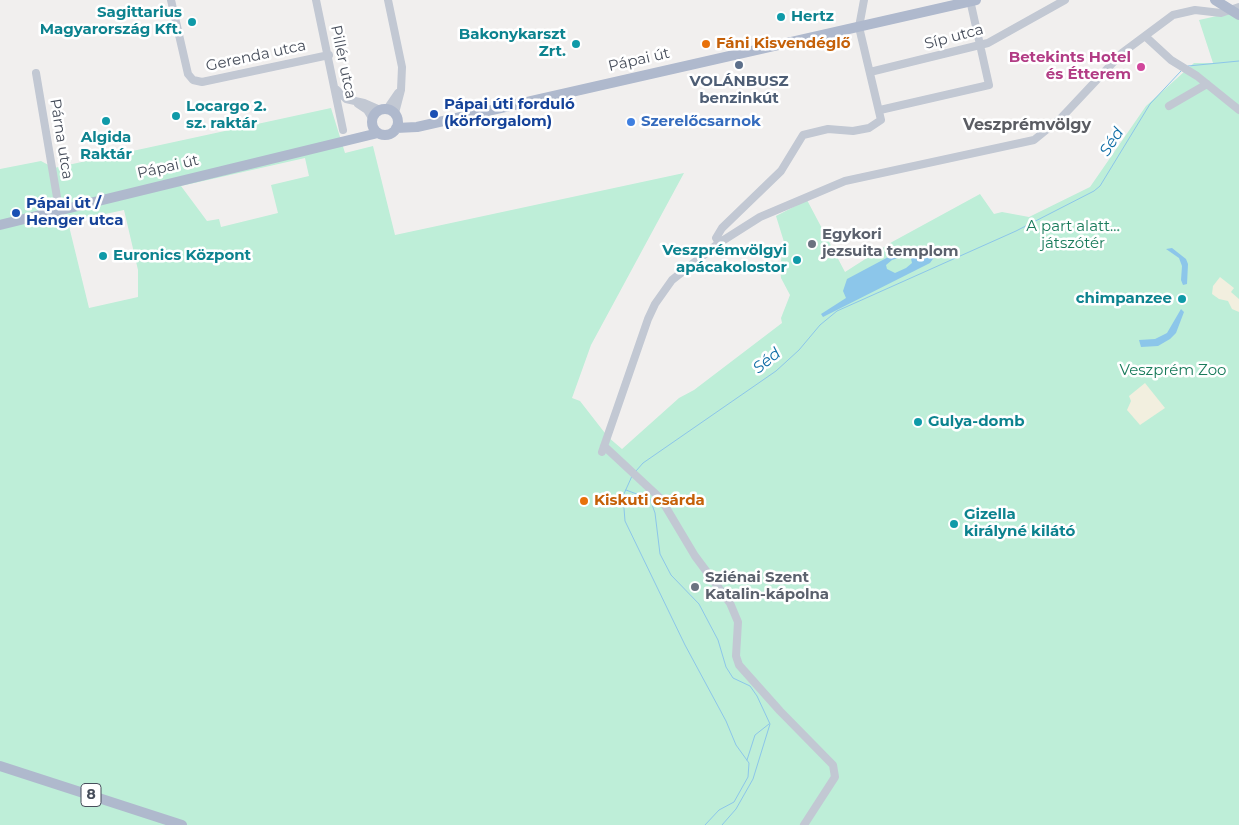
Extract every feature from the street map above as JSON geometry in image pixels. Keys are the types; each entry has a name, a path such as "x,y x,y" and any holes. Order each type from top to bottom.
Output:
{"main road":[{"name":"Pápai út","path":"344,142 372,120 391,116 405,122 425,124 972,0"},
{"path":"1215,0 1239,15"},
{"name":"Pápai út","path":"0,224 344,142 378,132 388,134 391,116"},
{"path":"372,120 378,132"},
{"name":"8","path":"0,766 182,825"}],"street":[{"name":"Gerenda utca","path":"171,0 190,78 202,82 329,55"},
{"name":"Pillér utca","path":"316,0 336,88 343,130"},
{"path":"354,101 364,102 391,116 401,90 402,67 388,0"},
{"path":"719,243 716,238 722,228 781,171 802,135 828,129 853,131 869,128 881,120 859,27 864,0"},
{"path":"880,110 989,85 972,0"},
{"name":"Síp utca","path":"870,72 980,46 1065,0"},
{"path":"804,825 835,777 833,765 826,755 780,711 739,665 736,656 738,622 730,602 695,556 661,499 603,449 648,319 655,304 672,280 719,243 760,217 845,181 1034,140 1061,118 1122,53 1146,37 1166,20 1180,12 1194,10 1221,13 1239,7"},
{"path":"1146,37 1162,53 1197,76 1238,108"},
{"name":"Párna utca","path":"36,73 59,209"},
{"path":"1169,106 1207,84"},
{"path":"336,88 342,96 364,108 372,120"}],"green space":[{"path":"1239,11 1239,825 0,825 0,169 41,161 54,168 331,108 345,153 373,146 395,235 684,173 591,345 572,398 580,401 608,437 622,449 679,398 694,390 782,323 781,318 790,295 781,278 780,267 784,242 776,216 807,200 845,272 892,242 980,194 994,214 1002,212 1029,217 1090,187 1146,106 1194,63 1213,63 1199,20","holes":["305,158 309,176 271,185 278,213 221,227 219,219 207,221 181,186","124,210 138,270 138,297 89,308 68,222"]}],"sand":[{"path":"1220,277 1234,288 1231,292 1239,299 1239,312 1232,309 1228,301 1219,299 1212,294 1213,286"},
{"path":"1145,383 1165,408 1140,425 1127,410 1131,401 1129,396"}],"water":[{"path":"915,246 929,246 935,256 930,263 823,317 821,314 846,298 843,291 847,279 894,254","holes":["910,254 912,263 895,273 887,269 886,265 892,260"]},
{"path":"1172,248 1186,259 1188,264 1187,284 1183,285 1181,280 1182,266 1179,258 1166,249"},
{"path":"1181,309 1184,312 1176,333 1170,339 1158,346 1141,347 1139,340 1155,339 1167,333"}],"waterway":[{"name":"Séd","path":"1188,66 1239,61"},
{"name":"Séd","path":"636,471 643,463 776,371 799,350 820,325 837,311 1016,231 1094,191 1100,186 1150,104 1181,71"},
{"name":"Séd","path":"632,476 623,496 625,521 685,645 726,721 736,745 749,763 748,777 734,802 719,810 705,825"},
{"path":"626,490 650,499 655,513 660,554 671,575 699,604 718,640 726,667 733,678 750,686 757,696 770,724 753,779 736,809 722,825"},
{"path":"747,760 755,735 769,724"}],"place":[{"name":"Hertz","path":"781,17"},
{"name":"Sagittarius Magyarország Kft.","path":"192,22"},
{"name":"Bakonykarszt Zrt.","path":"576,44"},
{"name":"Fáni Kisvendéglő","path":"706,44"},
{"name":"VOLÁNBUSZ benzinkút","path":"739,65"},
{"name":"Betekints Hotel és Étterem","path":"1141,67"},
{"name":"Pápai úti forduló (körforgalom)","path":"434,114"},
{"name":"Locargo 2. sz. raktár","path":"176,116"},
{"name":"Algida Raktár","path":"106,121"},
{"name":"Szerelőcsarnok","path":"631,122"},
{"name":"Pápai út / Henger utca","path":"16,213"},
{"name":"Egykori jezsuita templom","path":"812,244"},
{"name":"Euronics Központ","path":"103,256"},
{"name":"Veszprémvölgyi apácakolostor","path":"797,260"},
{"name":"chimpanzee","path":"1182,299"},
{"name":"Gulya-domb","path":"918,422"},
{"name":"Kiskuti csárda","path":"584,501"},
{"name":"Gizella királyné kilátó","path":"954,524"},
{"name":"Sziénai Szent Katalin-kápolna","path":"695,587"}],"district":[{"name":"Veszprémvölgy","path":"1027,125"}],"park label":[{"name":"A part alatt... játszótér","path":"1073,236"},
{"name":"Veszprém Zoo","path":"1173,371"}]}
